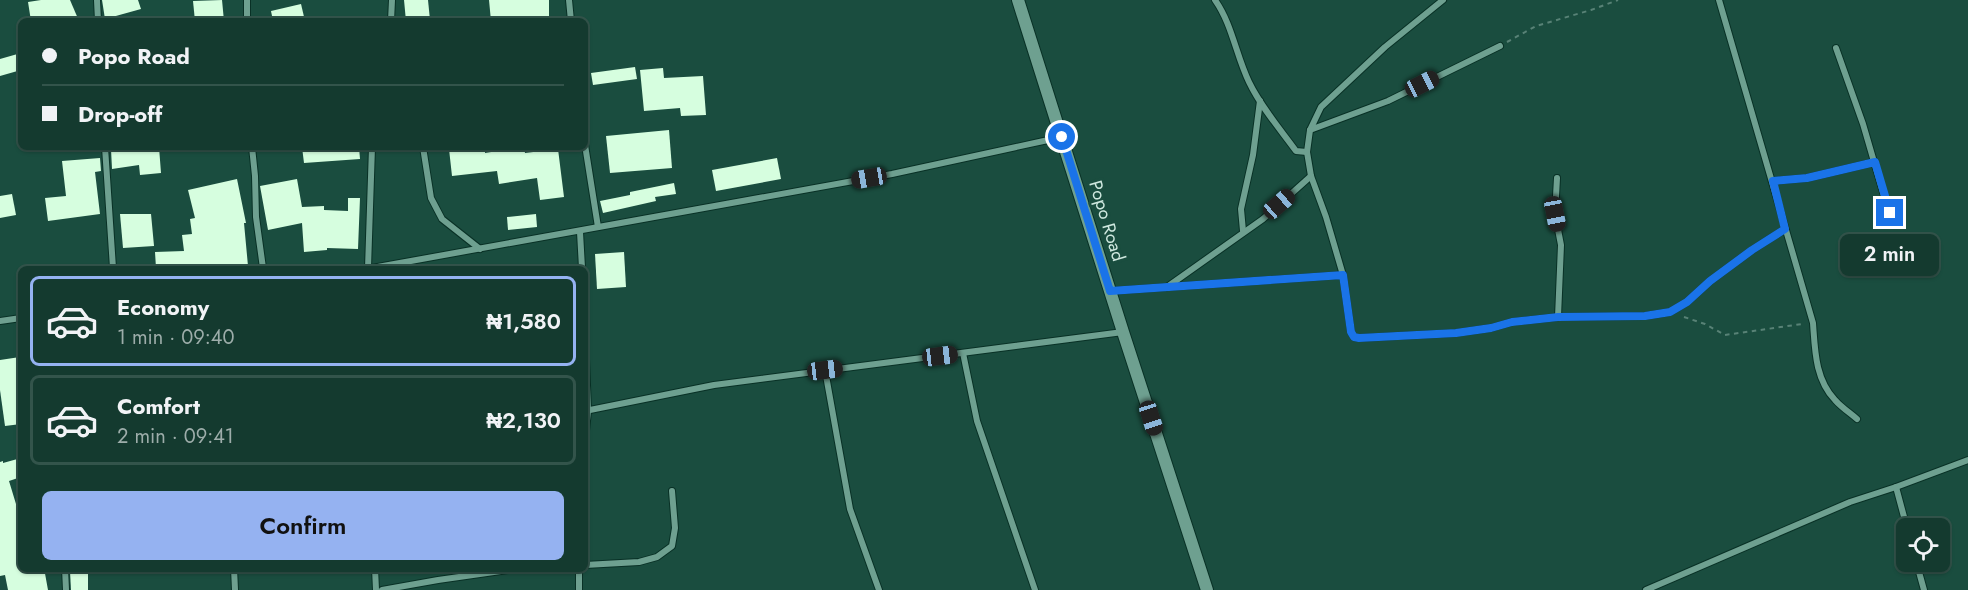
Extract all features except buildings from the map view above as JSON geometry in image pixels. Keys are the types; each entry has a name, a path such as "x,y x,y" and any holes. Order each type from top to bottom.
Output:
{"main road":[{"name":"Popo Road","path":"1018,0 1207,590"}],"street":[{"path":"96,0 98,18"},
{"path":"247,0 247,18"},
{"path":"391,18 392,0"},
{"path":"569,0 571,18"},
{"path":"1443,0 1385,48 1321,107 1310,130 1307,152 1311,176 1343,275 1351,332 1354,337 1456,333 1491,328 1512,322 1558,317 1645,316 1670,312 1687,302 1710,281 1752,250 1785,229"},
{"path":"1719,0 1813,323 1817,363 1822,383 1834,400 1857,419"},
{"path":"1216,1 1248,81 1260,101 1296,152 1307,152"},
{"path":"1310,130 1388,101 1500,46"},
{"path":"1836,48 1863,124 1890,213"},
{"path":"1242,231 1241,209 1253,155 1260,101"},
{"path":"382,266 892,174 1062,137"},
{"path":"105,150 113,266"},
{"path":"252,150 256,217 263,266"},
{"path":"370,266 372,150"},
{"path":"423,150 431,198 442,219 480,249"},
{"path":"586,150 598,227"},
{"path":"1773,181 1807,178 1875,162"},
{"path":"1166,288 1242,231 1263,219 1311,176"},
{"path":"1557,178 1555,214 1561,245 1558,317"},
{"path":"580,232 582,266"},
{"path":"1110,291 1343,275"},
{"path":"0,321 18,318"},
{"path":"588,411 714,385 1123,332"},
{"path":"963,353 977,421 1035,590"},
{"path":"825,370 850,509 879,590"},
{"path":"1646,590 1850,502 1968,460"},
{"path":"1896,487 1904,518"},
{"path":"588,565 639,562 657,557 672,546 675,528 672,491"},
{"path":"65,572 66,590"},
{"path":"234,572 235,590"},
{"path":"375,572 376,590"},
{"path":"382,590 493,572"},
{"path":"579,572 579,590"},
{"path":"1919,572 1924,590"}],"path":[{"path":"1500,46 1536,26 1618,0"},
{"path":"1670,312 1705,324 1725,335 1813,323"}],"route":[{"path":"1062,137 1110,291 1343,275 1351,332 1354,337 1359,338 1456,333 1491,328 1512,322 1558,317 1645,316 1670,312 1687,302 1710,281 1752,250 1785,229 1773,181 1807,178 1875,162 1890,213"}]}
